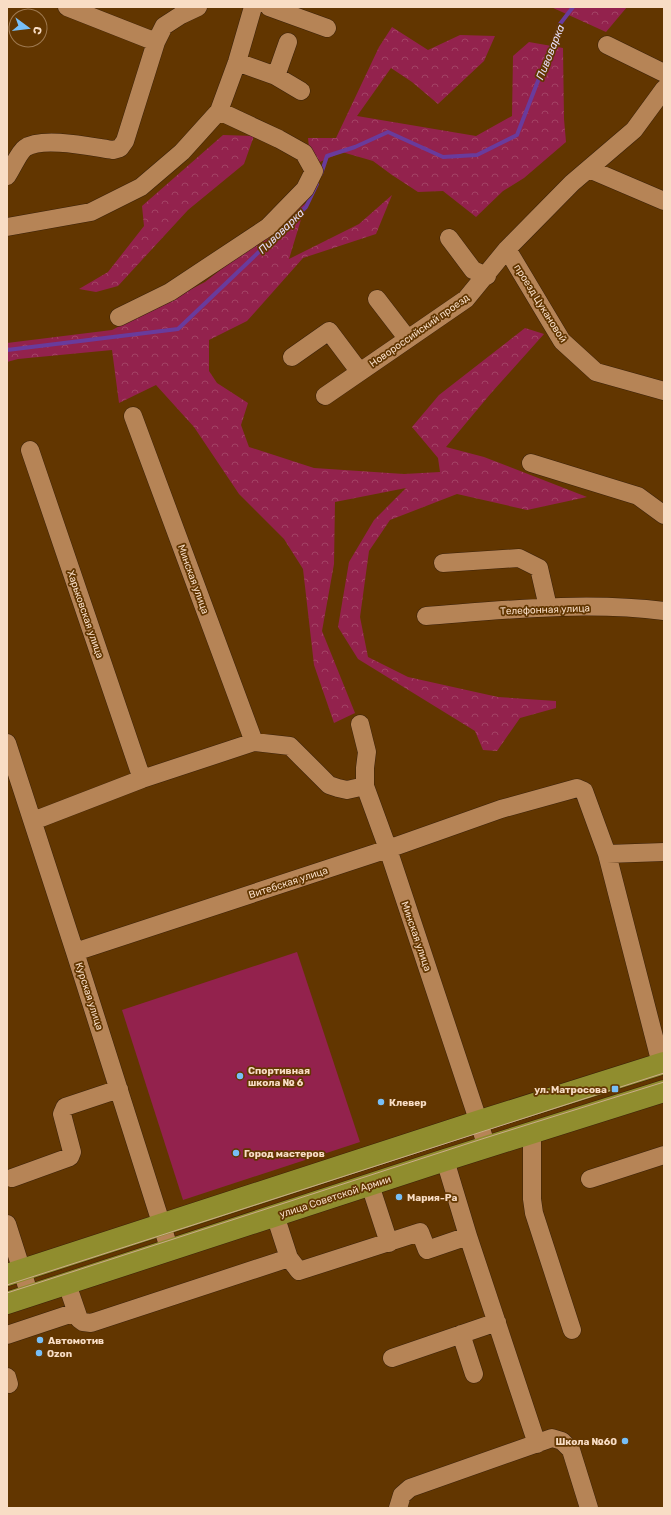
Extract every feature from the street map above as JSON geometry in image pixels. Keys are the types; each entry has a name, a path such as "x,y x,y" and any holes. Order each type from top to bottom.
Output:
{"main road":[{"path":"15,1272 662,1064"},
{"name":"улица Советской Армии","path":"7,1303 170,1251 370,1184 664,1091"}],"street":[{"path":"67,7 156,42"},
{"path":"7,176 23,148 35,143 70,144 113,150 120,148 124,141 156,42 164,26 181,15 198,7"},
{"path":"7,227 42,222 91,212 141,188 182,152 219,111 237,62 253,7"},
{"path":"269,7 327,28"},
{"path":"274,75 276,76 288,42"},
{"path":"607,45 664,73"},
{"path":"237,62 274,75 301,92"},
{"name":"Новороссийский проезд","path":"325,396 359,371 466,299 487,276 507,249 572,183 634,130 664,89"},
{"path":"119,317 170,292 268,227 305,189 314,170 304,153 279,139 219,111"},
{"path":"589,169 664,201"},
{"path":"449,238 473,270 487,276"},
{"name":"проезд Цукановой","path":"507,249 562,341 596,372 664,391"},
{"path":"377,298 407,338"},
{"path":"292,357 329,331 359,371"},
{"name":"Минская улица","path":"133,416 254,742"},
{"name":"Харьковская улица","path":"30,450 142,779"},
{"path":"531,463 638,496 664,515"},
{"path":"443,563 519,558 539,568 548,607"},
{"name":"Телефонная улица","path":"426,616 548,607 638,608 664,611"},
{"name":"Минская улица","path":"360,724 367,752 365,786 388,849 480,1122 487,1147"},
{"path":"33,821 142,779 254,742 290,746 329,785 348,790 365,786"},
{"name":"Курская улица","path":"9,752 33,821 170,1251"},
{"name":"Витебская улица","path":"75,952 388,849 501,809 577,788 584,791 607,854 662,1064"},
{"path":"607,854 664,852"},
{"path":"12,1178 70,1157 72,1152 62,1114 65,1107 119,1089"},
{"path":"532,1132 532,1199 534,1213 572,1330"},
{"path":"590,1179 664,1157"},
{"path":"445,1160 468,1236 537,1444"},
{"path":"370,1184 388,1243"},
{"path":"275,1215 290,1258 299,1271 420,1232 427,1250 468,1236"},
{"path":"7,1224 15,1272 30,1296"},
{"path":"67,1284 79,1319 82,1322 90,1323 290,1258"},
{"path":"7,1335 76,1312"},
{"path":"392,1358 497,1322"},
{"path":"460,1334 474,1374"},
{"path":"398,1508 402,1495 410,1488 552,1438 562,1441 571,1450 589,1508"}],"green space":[{"path":"551,7 627,7 606,32"},
{"path":"392,27 428,50 460,35 495,36 484,61 438,104 412,82 391,68 357,116 476,136 512,116 513,56 529,42 563,48 564,119 566,142 524,178 503,191 476,217 443,191 418,192 373,161 342,152 311,166 308,138 336,138 379,47"},
{"path":"223,135 254,136 244,164 188,210 118,286 96,292 79,289 108,272 144,226 142,206"},
{"path":"392,195 376,234 303,258 247,321 209,340 209,371 217,383 248,403 241,425 249,447 314,468 404,474 440,472 438,458 412,427 439,395 525,328 544,334 492,392 446,447 484,457 587,497 527,510 457,494 390,520 369,551 360,617 368,657 408,677 498,697 556,701 556,708 520,718 497,751 483,750 475,731 358,659 338,627 349,562 374,520 406,488 335,502 334,564 322,631 355,713 334,723 314,665 303,569 284,539 239,494 194,427 156,385 119,403 112,350 18,359 7,362 7,343 112,330 205,282 306,203 289,259 359,224"},
{"name":"Спортивная школа № 6","path":"297,952 360,1142 183,1200 122,1010"}],"waterway":[{"name":"Пивоварка","path":"321,174 327,156 355,147 388,132 443,157 477,155 517,135 560,24 573,7"},
{"name":"Пивоварка","path":"7,350 178,329 306,207 317,184"}],"tram line":[{"path":"7,1285 664,1073"},
{"path":"7,1293 485,1138 664,1082"}],"place":[{"name":"Спортивная школа № 6","path":"240,1076"},
{"name":"ул. Матросова","path":"615,1089"},
{"name":"Клевер","path":"381,1102"},
{"name":"Город мастеров","path":"236,1153"},
{"name":"Мария-Ра","path":"399,1197"},
{"name":"Автомотив","path":"40,1340"},
{"name":"Ozon","path":"39,1353"},
{"name":"Школа №60","path":"625,1441"}]}
